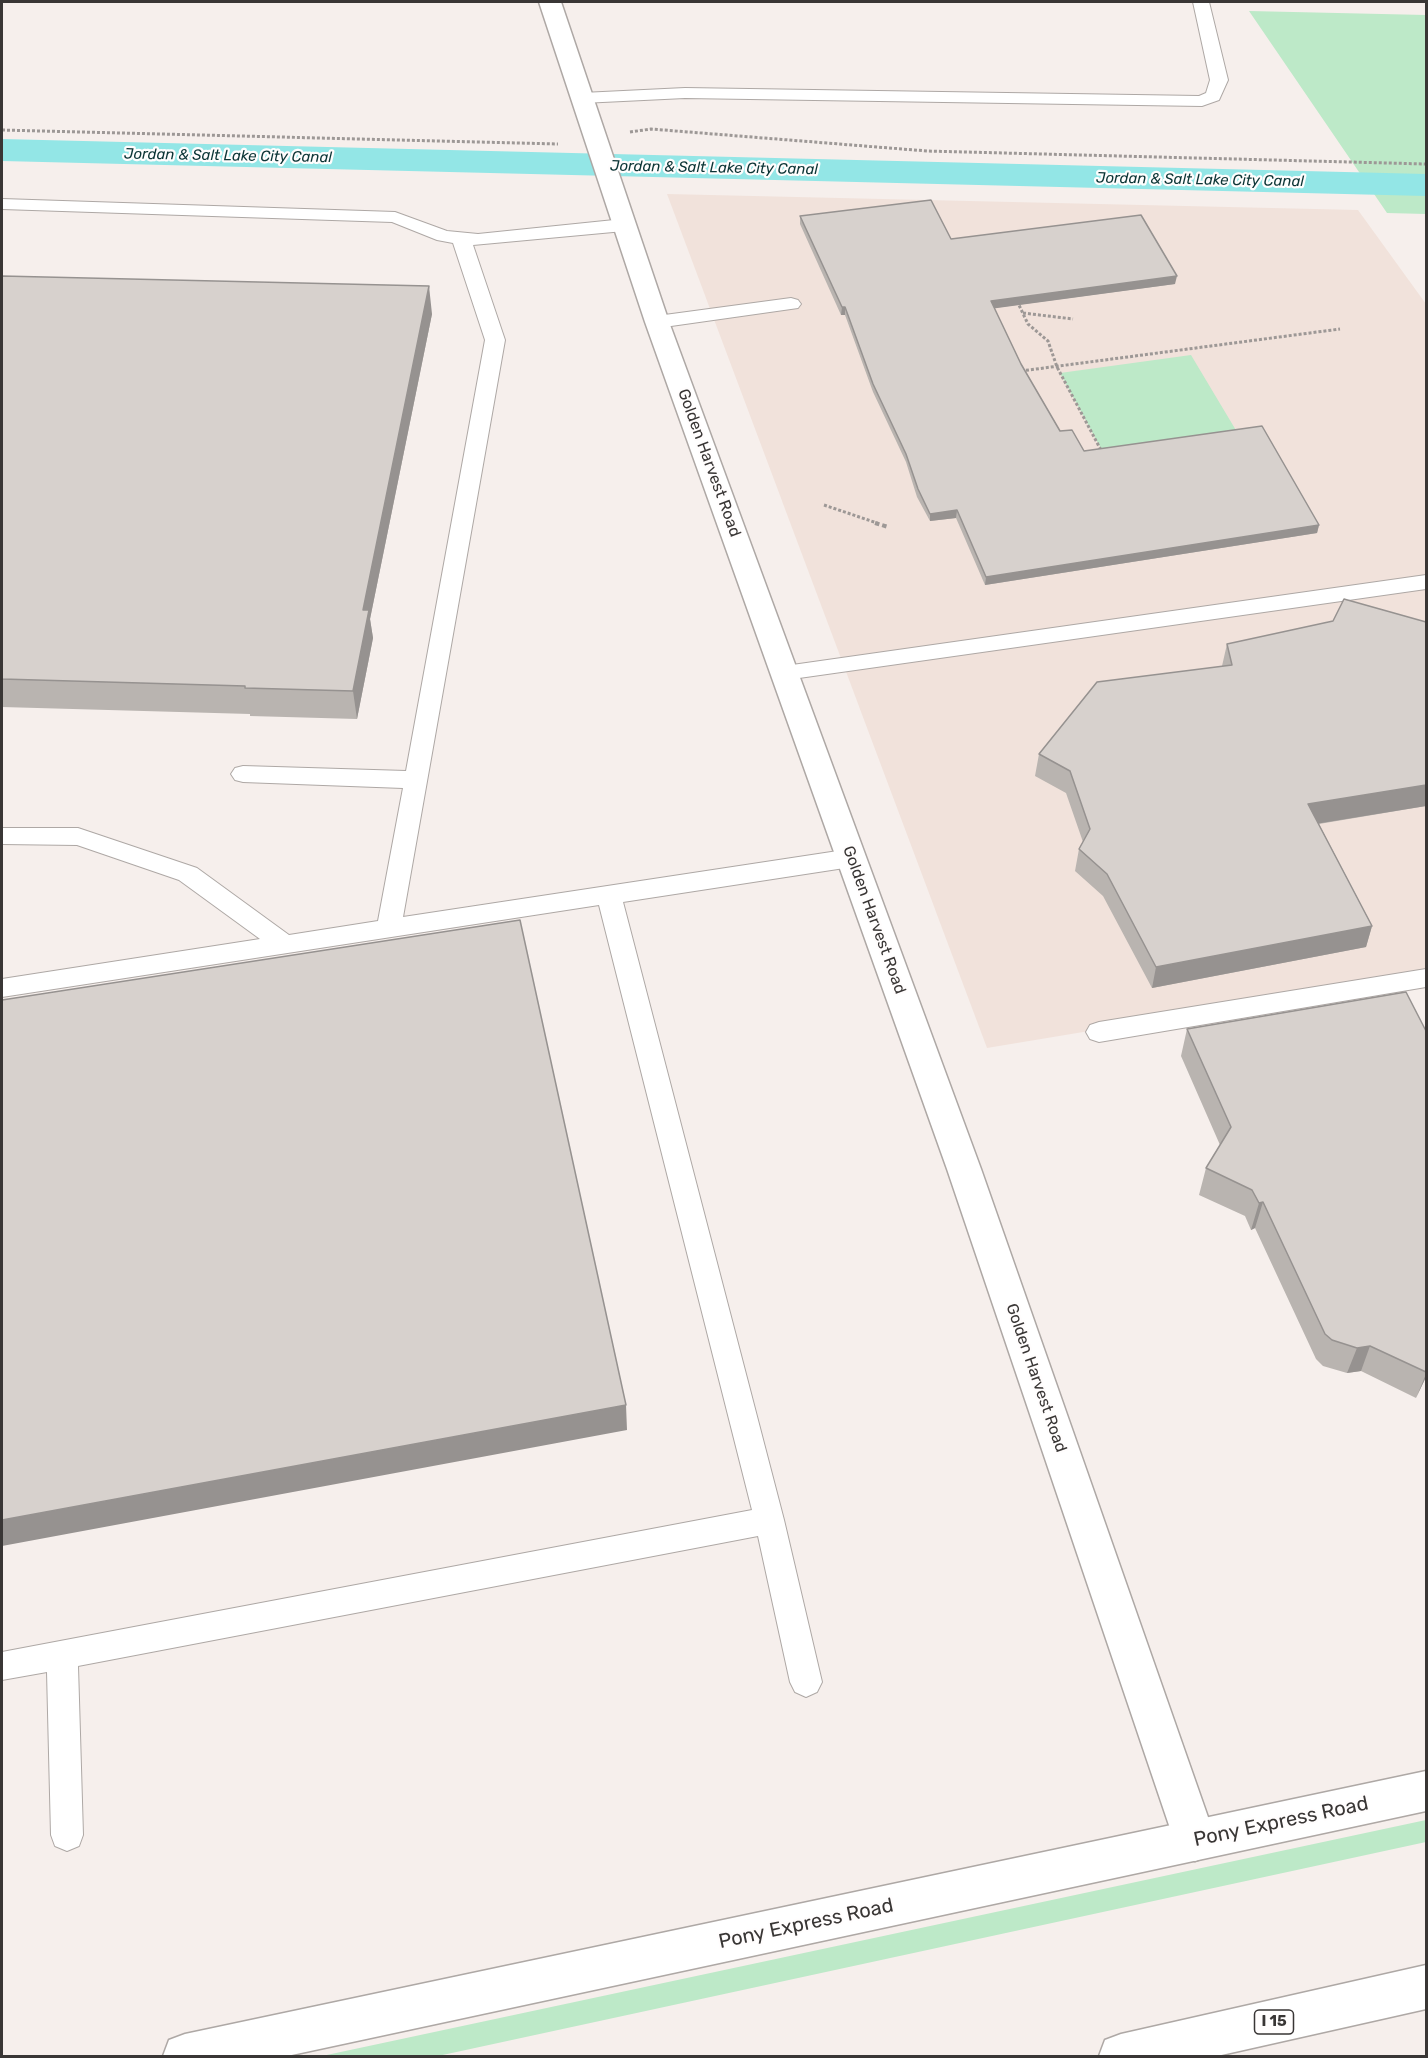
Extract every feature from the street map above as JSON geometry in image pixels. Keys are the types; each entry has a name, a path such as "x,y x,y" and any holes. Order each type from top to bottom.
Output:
{"main road":[{"name":"Golden Harvest Road","path":"550,2 657,322 964,1169 1195,1840"},
{"name":"Pony Express Road","path":"185,2056 1426,1791"},
{"name":"I 15","path":"1121,2056 1426,1987"}],"lane":[{"path":"582,98 685,93 1202,100 1213,96 1219,80 1201,2"},
{"path":"2,204 395,217 444,236 478,240 624,225"},
{"path":"389,928 495,340 461,238"},
{"path":"657,322 791,304"},
{"path":"785,673 1426,582"},
{"path":"243,774 416,780"},
{"path":"2,836 78,837 188,874 285,945"},
{"path":"2,988 851,858"},
{"path":"609,895 769,1520 806,1682"},
{"path":"1100,1032 1426,978"},
{"path":"2,1666 769,1520"},
{"path":"62,1654 67,1835"}],"path":[{"path":"2,130 559,144 600,153 651,129 927,151 1426,164"},
{"path":"1013,292 1028,324 1048,341 1056,367 1105,456"},
{"path":"1023,313 1073,320"},
{"path":"1020,371 1340,329"},
{"path":"824,505 888,527"}],"shaded area":[{"path":"667,194 1358,210 1426,304 1426,975 987,1048"}],"green space":[{"path":"1249,11 1426,15 1426,214 1387,213"},
{"path":"1191,355 1240,437 1105,456 1060,373"},
{"path":"1426,1820 1426,1842 438,2056 322,2056"}],"building":[{"path":"931,200 951,239 1141,215 1177,276 991,301 1021,364 1060,431 1072,430 1084,451 1262,426 1319,525 986,577 957,510 930,514 918,489 906,454 873,384 845,307 842,307 800,216"},
{"path":"2,276 429,286 363,610 369,610 353,691 2,679"},
{"path":"1344,599 1426,622 1426,785 1308,804 1372,926 1156,967 1107,874 1079,849 1090,829 1070,771 1039,754 1097,682 1232,665 1227,644 1333,621"},
{"path":"520,920 626,1405 2,1520 2,1000"},
{"path":"1406,992 1426,1031 1426,1372 1370,1346 1357,1348 1332,1340 1325,1334 1263,1202 1259,1203 1252,1190 1206,1168 1231,1127 1187,1029"}],"waterway":[{"name":"Jordan & Salt Lake City Canal","path":"2,150 1426,185"}]}
